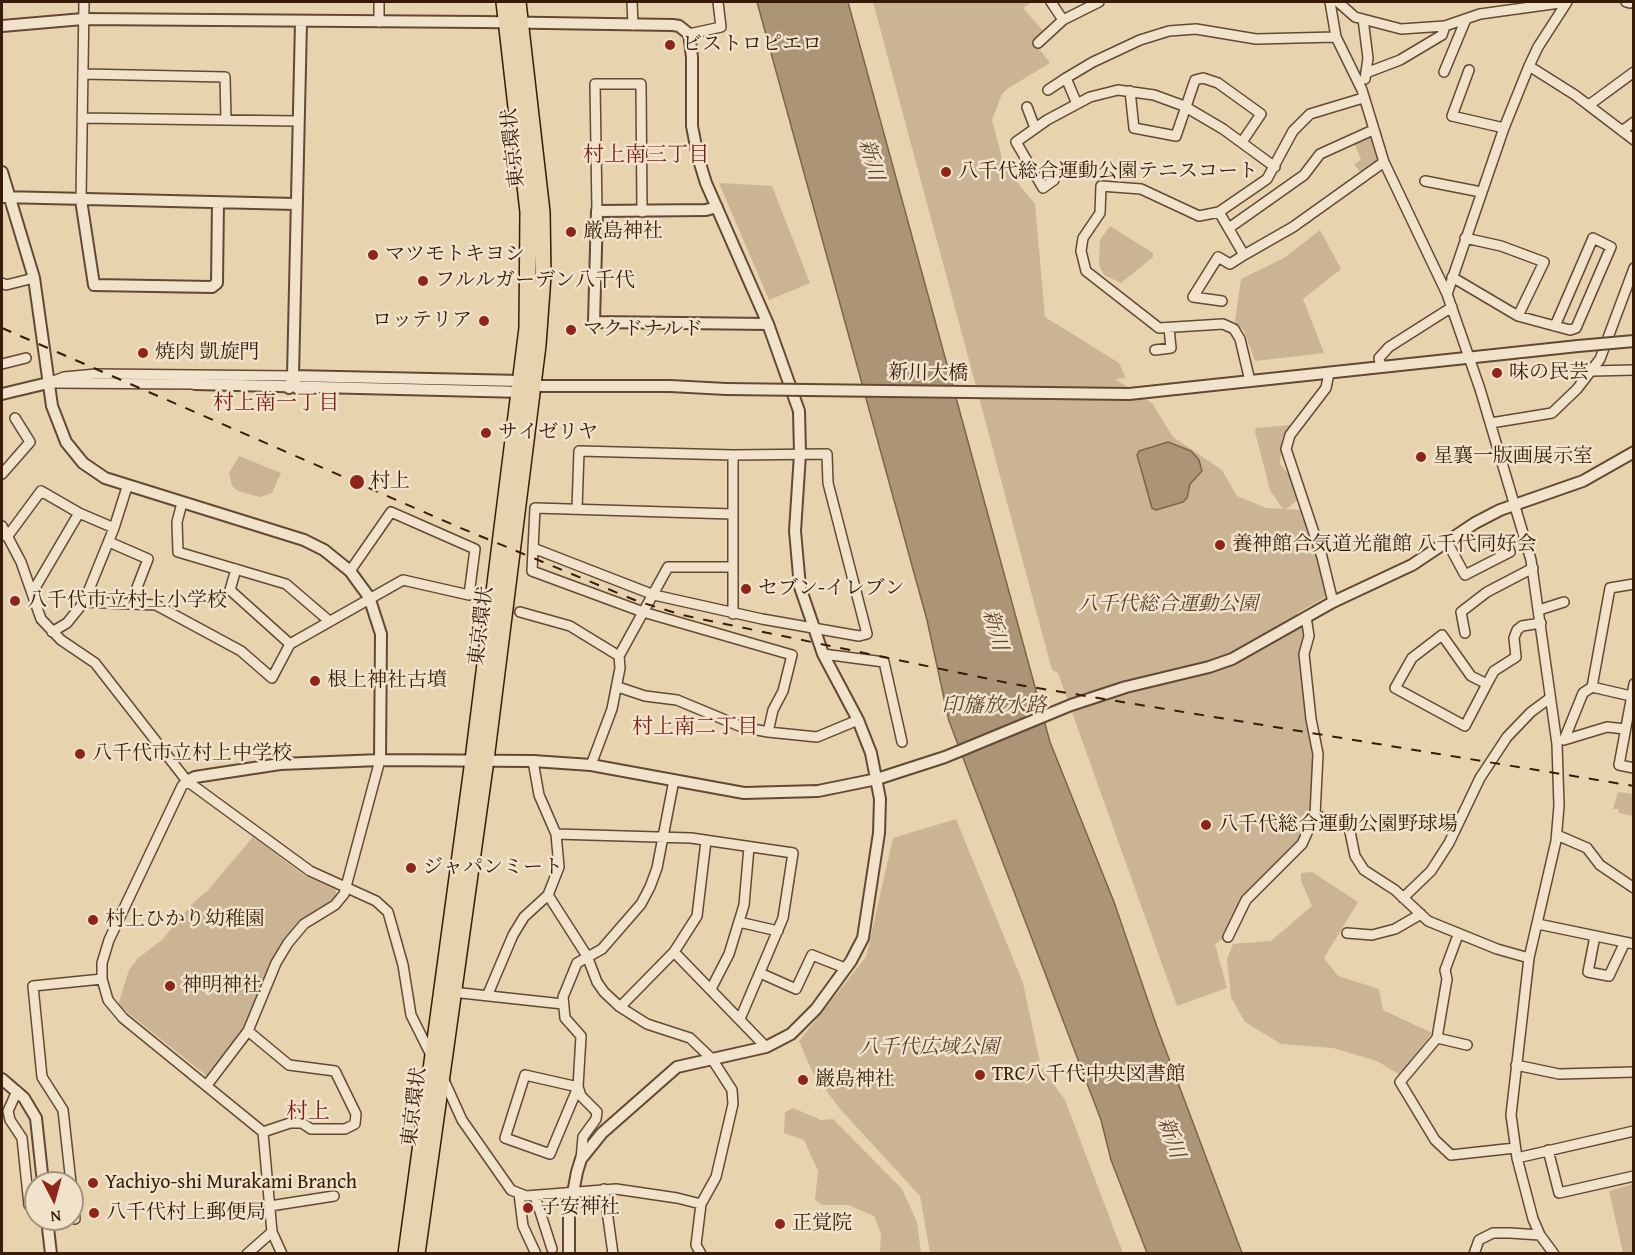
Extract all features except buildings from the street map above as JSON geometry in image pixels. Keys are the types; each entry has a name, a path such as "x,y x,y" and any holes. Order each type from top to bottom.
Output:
{"highway":[{"name":"東京環状","path":"417,1254 452,992 525,387 541,307 543,234 514,23 504,2"},
{"name":"東京環状","path":"514,23 518,2"},
{"name":"東京環状","path":"406,1254 432,1057 479,760"}],"street":[{"path":"84,2 81,200 94,285 212,287 217,283 218,202"},
{"path":"379,2 379,22"},
{"path":"632,2 633,25"},
{"path":"688,34 720,27 718,2"},
{"path":"1051,2 1064,20"},
{"path":"1038,43 1064,20 1099,2"},
{"path":"1330,2 1336,37 1363,94 1384,162 1452,307 1491,423 1533,568 1557,744 1557,835 1529,958 1511,1115 1516,1153 1533,1219 1540,1235 1554,1254"},
{"path":"1338,2 1355,16 1401,29 1445,26 1466,19 1529,6 1567,2"},
{"path":"1447,294 1504,128 1529,66 1538,47 1567,2"},
{"path":"2,26 83,19 514,23 679,26 688,34 692,57 692,126 698,157 717,207 768,324 799,411 800,454 795,531 797,568 813,628 823,654 858,720 877,779 879,833 863,938 816,1008 791,1034 766,1047 712,1059 669,1072 602,1133 581,1159"},
{"path":"1363,19 1368,58 1363,94"},
{"path":"1444,72 1466,19"},
{"path":"293,388 297,121 301,22"},
{"path":"1366,74 1400,60 1442,35 1445,26"},
{"path":"1048,90 1093,62 1140,40 1169,31 1196,29 1256,39 1336,37"},
{"path":"1529,66 1589,105 1634,140"},
{"path":"1469,70 1452,116 1504,128"},
{"path":"1589,105 1634,72"},
{"path":"84,74 225,76 226,120"},
{"path":"1066,78 1077,104"},
{"path":"1130,91 1134,128 1176,136 1184,106 1195,80 1203,78 1218,83 1235,93 1261,114 1242,142"},
{"path":"642,212 641,84 595,84 597,211 594,322 768,324"},
{"path":"1054,180 1043,188 1016,142 1035,128 1099,94 1130,91 1154,95 1184,106 1242,142 1275,167"},
{"path":"1250,381 1240,339 1228,326 1169,328 1153,325 1086,271 1081,251 1083,238 1100,213 1101,186 1141,189 1199,216 1219,212 1267,179 1293,131 1310,114 1363,94"},
{"path":"1027,107 1035,128"},
{"path":"83,118 297,121"},
{"path":"1622,131 1634,122"},
{"path":"1228,228 1304,175 1320,154 1373,130"},
{"path":"1222,301 1193,297 1218,258 1230,264 1293,227 1384,162"},
{"path":"2,172 6,197 34,278 41,314 48,383 57,426 66,442 83,463 105,478 127,487 304,540 324,550 350,571 369,597 379,623 382,655 380,760 346,888 335,905 304,924 288,943 266,985 248,1031 207,1086"},
{"path":"1425,181 1481,192"},
{"path":"6,197 296,204"},
{"path":"597,211 706,210 717,207"},
{"path":"1219,212 1244,255"},
{"path":"1465,238 1501,246 1544,262 1518,316"},
{"path":"1452,277 1518,316 1555,326 1570,330 1576,328 1611,247 1593,238 1555,326"},
{"path":"1491,423 1552,413 1593,371 1600,359 1634,268"},
{"path":"2,283 6,285 34,278"},
{"path":"1381,367 1379,358 1389,347 1452,307"},
{"path":"1155,350 1171,348 1169,328"},
{"name":"新川大橋","path":"525,387 670,386 726,389 1129,394 1634,341"},
{"path":"2,364 26,358"},
{"path":"1593,371 1634,370"},
{"path":"1329,373 1326,388 1290,435 1286,449 1322,557 1333,602"},
{"path":"2,394 64,378 96,374 293,376 525,387"},
{"path":"48,383 195,384 293,388 525,387"},
{"path":"2,474 30,442 15,418"},
{"path":"533,548 654,595 733,614 859,636 867,634 868,629 828,483 827,454 733,455 579,451 577,509"},
{"path":"282,1254 272,1232 263,1132 123,1018 108,1000 102,979 102,963 109,940 182,786 188,781 195,777 280,764 380,760 533,761 591,765 744,793 818,791 877,779 945,757 1064,708 1126,687 1209,667 1232,658 1333,602 1412,565 1446,540 1483,519 1583,481 1634,452"},
{"path":"733,455 733,614"},
{"path":"52,632 67,623 84,602 109,542 127,487"},
{"path":"7,537 41,491 79,513 114,528"},
{"path":"182,503 177,522 178,552 286,584 328,620"},
{"path":"732,514 535,508 532,571 643,612 792,655 783,691 773,710 768,732"},
{"path":"84,602 156,605 230,645 272,678 290,644 328,620 403,580 469,595 475,549 391,512 350,571"},
{"path":"32,593 79,513"},
{"path":"2,526 21,562 42,619 52,632 95,663 188,781 310,871 376,901 392,920 403,965 411,1015 462,1120 504,1182 519,1194 535,1196 572,1190 604,1189 677,1198 701,1204"},
{"path":"1446,540 1466,575 1510,552 1505,539"},
{"path":"109,542 148,559 131,603"},
{"path":"591,765 612,710 618,687 619,656 668,567 733,567"},
{"path":"1465,633 1461,612 1487,592 1533,568"},
{"path":"236,569 230,590 290,644"},
{"path":"1625,729 1607,727 1564,740 1583,693 1592,687 1610,588 1634,584"},
{"path":"1539,610 1564,602"},
{"path":"520,612 570,626 619,656"},
{"path":"1228,937 1246,900 1302,844 1315,815 1318,754 1311,719 1304,654 1309,636 1306,617"},
{"path":"1487,684 1471,676 1442,635 1412,658 1395,688 1465,726 1494,671 1516,657 1514,638 1517,630 1522,626 1541,623"},
{"path":"823,654 884,662 902,742"},
{"path":"1634,684 1631,696 1631,716 1625,729 1619,765 1634,768"},
{"path":"618,687 645,696 677,700 742,727 768,732 818,737 858,720"},
{"path":"1592,687 1631,696"},
{"path":"1403,898 1431,871 1449,843 1480,778 1508,738 1531,712 1550,698"},
{"path":"488,994 513,935 524,917 554,888 559,867 556,834 539,795 533,761"},
{"path":"578,1087 525,1075 505,1138 550,1154 578,1087 581,1036 565,1018 563,997 577,963 602,950 641,904 657,867 674,780"},
{"path":"1315,815 1349,827 1358,864 1403,898 1428,921 1458,934 1529,958"},
{"path":"556,834 662,836 794,853 790,885 778,931 740,1019"},
{"path":"1557,835 1587,848 1600,865 1634,888"},
{"path":"620,1007 674,952 697,916 706,841"},
{"path":"711,989 729,954 739,922 748,877 749,847"},
{"path":"548,896 587,956 597,982 620,1007 647,1024 690,1038 712,1059 732,1090 733,1104 716,1177 701,1204 696,1245 701,1254"},
{"path":"1347,933 1372,935 1395,929 1421,915"},
{"path":"739,922 778,931"},
{"path":"1538,924 1629,943 1609,976 1588,972 1595,936"},
{"path":"1458,934 1445,970 1447,979 1437,1038 1400,1082 1435,1140 1451,1155 1516,1153 1548,1150 1634,1131"},
{"path":"674,952 766,1047"},
{"path":"760,973 796,989 812,955 845,968"},
{"path":"70,1171 63,1110 42,1077 33,986 102,979"},
{"path":"452,992 488,994 562,1004"},
{"path":"248,1031 281,1061 289,1065 335,1071 356,1114 355,1124 345,1129 311,1129 302,1124 290,1123 263,1132"},
{"path":"1437,1038 1467,1045"},
{"path":"1516,1065 1559,1074 1634,1072"},
{"path":"2,1079 17,1091 36,1118 42,1171"},
{"path":"570,1254 572,1190 581,1159 583,1137 596,1119 597,1112 581,1096 578,1087"},
{"path":"17,1091 8,1111 10,1120 22,1138 25,1171"},
{"path":"1548,1150 1559,1193 1634,1176"},
{"path":"604,1189 613,1254"},
{"path":"519,1194 523,1226 536,1254"},
{"path":"270,1206 334,1196"},
{"path":"535,1196 552,1249"},
{"path":"48,1231 51,1254"},
{"path":"247,1254 272,1232"},
{"path":"1474,1254 1479,1240 1493,1233 1540,1235"}],"green space":[{"name":"八千代総合運動公園","path":"873,2 1032,2 1023,8 1045,33 1035,43 1050,63 1007,89 1002,94 992,120 1004,166 1035,204 1045,317 1119,363 1126,378 1115,379 1152,403 1173,437 1222,470 1237,496 1266,508 1304,510 1327,596 1297,613 1305,636 1314,754 1311,817 1307,830 1287,856 1264,874 1246,894 1230,919 1223,939 1215,944 1227,988 1177,1006 1058,673 1052,670"},
{"path":"1370,136 1379,162 1361,173 1354,164 1361,160 1354,142"},
{"path":"719,183 772,186 810,283 769,300"},
{"path":"1110,226 1153,253 1153,257 1121,283 1104,275 1099,265 1100,240"},
{"path":"1320,230 1341,269 1303,299 1324,353 1255,361 1244,331 1235,322 1241,279 1284,258"},
{"path":"1290,425 1282,438 1280,464 1289,475 1299,499 1286,509 1282,508 1270,490 1255,432 1256,428"},
{"path":"239,456 281,473 272,493 260,497 238,491 232,486 229,473"},
{"path":"1618,792 1633,794 1633,816 1613,809"},
{"name":"八千代広域公園","path":"956,819 1023,983 1041,1067 1065,1100 1123,1253 930,1253 920,1196 840,1109 812,1071 799,1041 866,957 893,838"},
{"path":"253,837 305,876 336,890 337,899 303,920 282,942 248,1022 207,1076 118,1005 129,970 138,958 162,940"},
{"path":"1312,872 1358,902 1324,958 1338,976 1379,989 1383,1010 1432,1033 1400,1075 1377,1061 1333,1048 1281,1044 1245,1022 1231,997 1227,959 1233,944 1271,941 1312,906 1301,881 1301,873"},
{"path":"793,1108 821,1120 833,1119 902,1189 917,1222 921,1253 880,1253 881,1233 874,1216 848,1205 822,1205 815,1200 818,1171 804,1140 784,1133 785,1112"},
{"path":"1633,1184 1633,1253 1623,1253 1609,1191"}],"water":[{"name":"印旛放水路","path":"757,2 848,2 1050,742 1114,902 1157,1027 1242,1253 1147,1253 1111,1160 1101,1120 949,721 927,620"},
{"path":"1168,442 1191,451 1199,460 1202,471 1190,484 1187,498 1183,502 1156,510 1152,508 1137,455 1139,451"}],"tunnel":[{"path":"469,595 520,612"}],"railway":[{"path":"2,328 456,526 637,601 682,615 1013,684 1634,786"}],"place":[{"name":"ビストロピエロ","path":"670,45"},
{"name":"八千代総合運動公園テニスコート","path":"946,172"},
{"name":"厳島神社","path":"571,232"},
{"name":"マツモトキヨシ","path":"373,255"},
{"name":"フルルガーデン八千代","path":"423,281"},
{"name":"ロッテリア","path":"484,321"},
{"name":"マクドナルド","path":"571,330"},
{"name":"焼肉 凱旋門","path":"143,353"},
{"name":"味の民芸","path":"1497,373"},
{"name":"サイゼリヤ","path":"486,433"},
{"name":"星襄一版画展示室","path":"1421,457"},
{"name":"村上","path":"357,482"},
{"name":"養神館合気道光龍館 八千代同好会","path":"1220,545"},
{"name":"セブン-イレブン","path":"746,589"},
{"name":"八千代市立村上小学校","path":"15,601"},
{"name":"根上神社古墳","path":"315,681"},
{"name":"八千代市立村上中学校","path":"80,754"},
{"name":"八千代総合運動公園野球場","path":"1206,825"},
{"name":"ジャパンミート","path":"411,868"},
{"name":"村上ひかり幼稚園","path":"93,920"},
{"name":"神明神社","path":"170,986"},
{"name":"TRC八千代中央図書館","path":"980,1075"},
{"name":"巌島神社","path":"803,1080"},
{"name":"Yachiyo-shi Murakami Branch","path":"93,1183"},
{"name":"子安神社","path":"528,1208"},
{"name":"八千代村上郵便局","path":"94,1213"},
{"name":"正覚院","path":"780,1224"}],"district":[{"name":"村上南三丁目","path":"646,156"},
{"name":"村上南一丁目","path":"276,404"},
{"name":"村上南二丁目","path":"695,728"},
{"name":"村上","path":"308,1112"}],"water label":[{"name":"新川","path":"870,160"},
{"name":"新川","path":"994,630"},
{"name":"新川","path":"1170,1138"}]}
